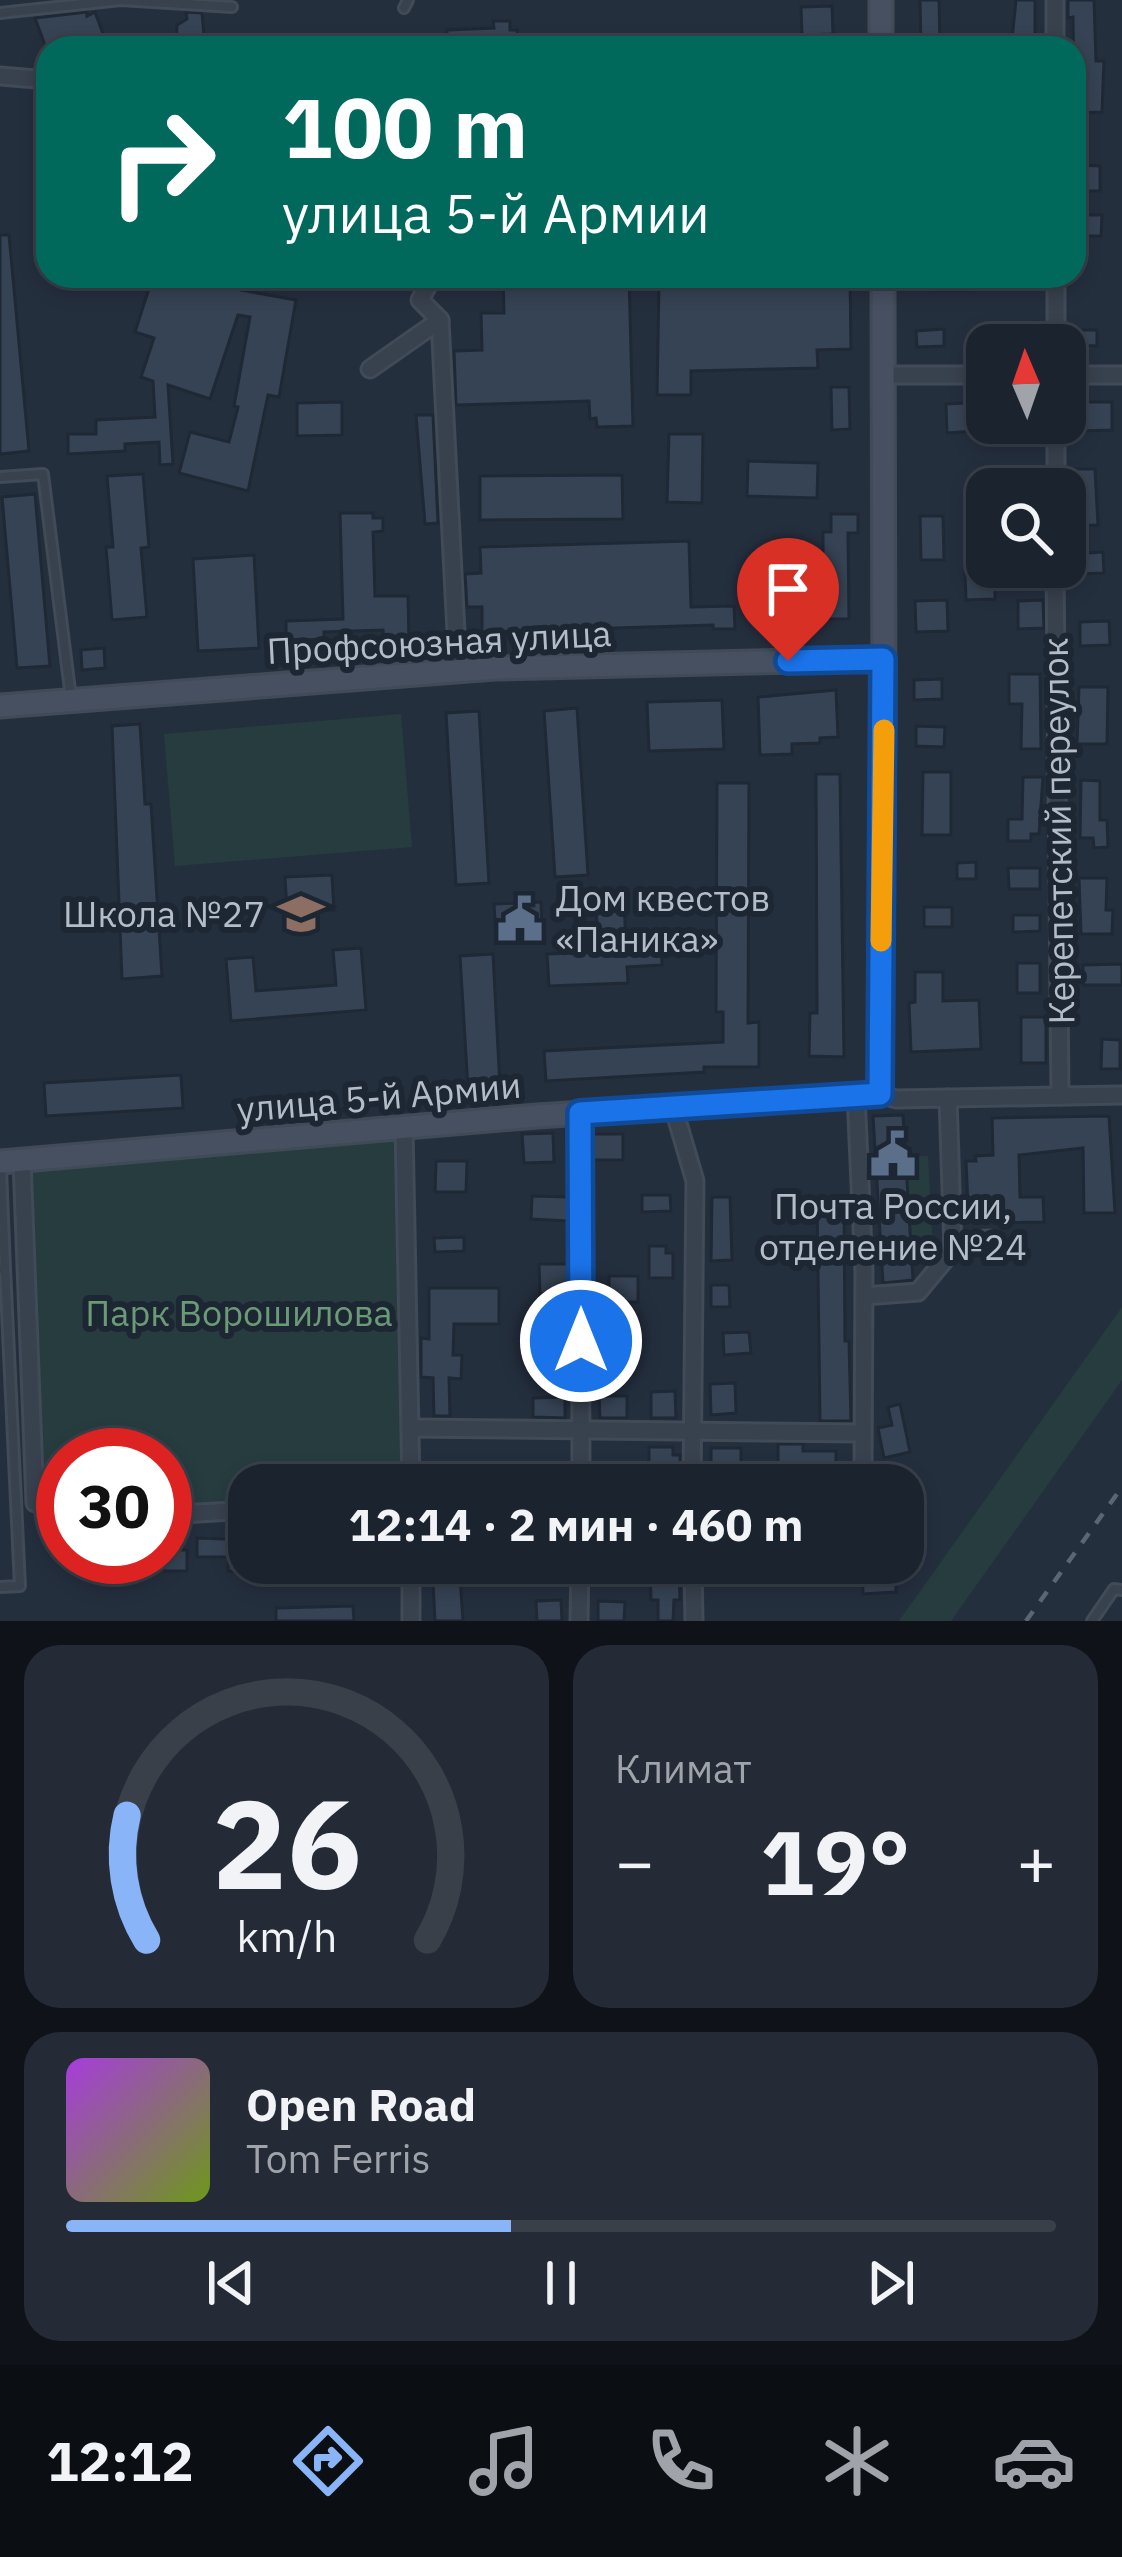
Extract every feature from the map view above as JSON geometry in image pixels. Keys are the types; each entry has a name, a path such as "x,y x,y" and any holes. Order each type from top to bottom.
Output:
{"main road":[{"path":"881,0 881,36"},
{"path":"880,1094 883,288"},
{"name":"Профсоюзная улица","path":"0,705 458,670 883,659"},
{"name":"улица 5-й Армии","path":"8,1162 580,1113 880,1094"}],"street":[{"path":"1055,0 1055,36"},
{"path":"0,76 36,79"},
{"path":"426,288 420,300 440,320 458,670"},
{"path":"1055,288 1056,324"},
{"path":"370,369 440,320"},
{"path":"884,375 966,375"},
{"path":"1086,375 1122,375"},
{"name":"Керепетский переулок","path":"1055,588 1060,1096"},
{"name":"улица 5-й Армии","path":"880,1094 896,1099 1122,1095"},
{"path":"856,1095 864,1296 863,1464"},
{"path":"864,1296 918,1292 953,1250 948,1098"},
{"path":"673,1106 695,1181 692,1464"},
{"path":"580,1113 581,1464"},
{"path":"404,1128 411,1464"},
{"path":"8,1162 36,1502"},
{"path":"953,1241 990,1239"},
{"path":"410,1428 861,1433"},
{"path":"192,1513 228,1511"},
{"path":"411,1584 411,1621"},
{"path":"579,1621 580,1584"},
{"path":"694,1584 694,1621"}],"lane":[{"path":"0,14 121,0 232,7"},
{"path":"0,477 43,473 71,699"},
{"path":"0,1587 20,1586 3,1269 8,1162"},
{"path":"1092,1621 1114,1589 1122,1590"}],"green space":[{"path":"401,714 412,847 175,866 164,734"},
{"name":"Парк Ворошилова","path":"397,1137 404,1464 228,1464 228,1505 192,1507 192,1428 39,1428 31,1169"},
{"path":"928,1156 933,1249 911,1250 905,1157"},
{"path":"1122,1307 1122,1380 951,1621 899,1621"}],"building":[{"path":"920,0 939,0 940,36 921,36"},
{"path":"1016,0 1035,0 1035,36 1012,36"},
{"path":"1068,0 1094,0 1096,61 1104,61 1102,112 1086,113 1086,36 1073,36 1073,17 1068,18"},
{"path":"832,6 833,34 802,35 801,7"},
{"path":"95,12 104,36 42,36 35,18"},
{"path":"186,12 202,13 204,36 177,36 177,25 187,19"},
{"path":"493,21 510,21 510,30 517,30 517,36 447,36 447,30 494,28"},
{"path":"1086,165 1100,166 1100,191 1086,191"},
{"path":"1086,215 1102,215 1101,236 1086,236"},
{"path":"0,235 9,235 29,451 0,454"},
{"path":"149,288 242,288 296,300 279,397 268,395 248,491 179,473 190,432 229,442 250,317 238,315 210,399 168,385 173,464 160,465 159,442 125,444 125,451 68,454 68,434 96,434 96,420 155,417 153,381 141,377 154,338 135,332"},
{"path":"503,288 629,288 633,426 597,427 596,418 590,419 589,401 456,405 454,351 482,350 481,313 504,313"},
{"path":"659,288 850,288 851,349 817,350 818,368 691,371 691,395 657,395"},
{"path":"944,329 944,346 917,347 916,331"},
{"path":"1086,330 1097,330 1097,346 1086,346"},
{"path":"831,387 849,387 850,429 832,430"},
{"path":"342,402 342,435 297,436 297,403"},
{"path":"1086,402 1112,402 1112,430 1086,431"},
{"path":"966,403 966,432 947,433 946,404"},
{"path":"416,415 433,415 438,523 425,524"},
{"path":"669,434 703,434 702,503 667,502"},
{"path":"748,461 818,463 817,498 747,496"},
{"path":"1086,469 1095,469 1098,525 1086,526"},
{"path":"143,474 149,547 141,548 147,617 112,620 107,476"},
{"path":"622,475 623,519 480,520 480,476"},
{"path":"35,494 50,666 17,668 2,497"},
{"path":"340,513 373,513 373,518 383,518 383,531 373,532 375,596 408,596 409,639 384,640 383,630 324,632 324,639 286,641 286,621 343,619"},
{"path":"831,514 858,514 858,533 848,533 849,619 800,619 801,626 773,628 772,598 812,596 812,561 823,561 823,532 831,532"},
{"path":"920,516 943,516 944,560 921,560"},
{"path":"689,541 691,607 734,606 735,629 713,629 713,625 482,632 482,607 467,607 465,574 481,573 480,547"},
{"path":"1103,552 1104,573 1086,574 1086,553"},
{"path":"254,555 259,648 198,651 193,559"},
{"path":"965,573 966,588 995,588 995,599 966,600"},
{"path":"947,600 948,631 916,632 915,601"},
{"path":"1043,600 1044,628 1018,629 1018,601"},
{"path":"1109,621 1110,645 1080,646 1080,622"},
{"path":"104,648 105,668 82,670 81,650"},
{"path":"1009,674 1040,674 1041,749 1021,749 1022,704 1009,704"},
{"path":"942,679 942,699 914,700 914,680"},
{"path":"1079,687 1108,687 1107,744 1077,744"},
{"path":"836,690 838,737 792,744 792,754 760,755 758,697"},
{"path":"722,700 724,749 649,751 647,702"},
{"path":"577,708 588,875 555,877 544,711"},
{"path":"479,711 489,883 456,885 446,713"},
{"path":"140,724 145,804 151,804 162,976 122,979 112,726"},
{"path":"916,726 945,727 944,747 916,746"},
{"path":"923,772 951,772 951,835 922,835"},
{"path":"816,774 840,774 844,1057 809,1056 810,1013 817,1013"},
{"path":"1023,777 1043,777 1039,834 1031,834 1031,841 1008,841 1008,819 1022,819"},
{"path":"1081,780 1100,781 1100,820 1107,820 1108,847 1094,848 1093,838 1080,838"},
{"path":"717,783 749,783 748,1023 759,1022 759,1067 704,1067 704,1072 546,1081 544,1051 723,1042 723,1012 716,1012"},
{"path":"976,862 976,879 957,879 957,863"},
{"path":"1008,868 1040,868 1040,889 1009,889"},
{"path":"332,875 334,910 287,911 285,877"},
{"path":"1079,878 1107,878 1106,910 1113,910 1112,934 1081,934"},
{"path":"624,899 626,945 661,944 662,965 627,967 628,983 549,986 547,954 598,952 596,900"},
{"path":"541,902 542,933 496,935 494,904"},
{"path":"924,907 952,907 952,927 924,927"},
{"path":"1013,915 1040,915 1040,931 1013,932"},
{"path":"361,948 366,1010 231,1021 226,959 253,957 256,991 336,985 333,950"},
{"path":"493,954 500,1087 468,1089 460,956"},
{"path":"1017,963 1040,963 1040,993 1017,993"},
{"path":"1122,964 1122,985 1083,985 1083,965"},
{"path":"915,972 943,972 943,1001 979,1000 981,1049 911,1052 909,1003 915,1002"},
{"path":"1021,1017 1046,1017 1046,1063 1021,1063"},
{"path":"1102,1039 1120,1040 1120,1069 1101,1069"},
{"path":"181,1075 183,1108 46,1116 44,1083"},
{"path":"903,1115 913,1280 883,1283 873,1116"},
{"path":"1109,1116 1115,1213 1084,1213 1083,1148 1019,1155 1020,1197 1043,1197 1044,1222 998,1223 997,1209 992,1206 968,1206 966,1161 993,1155 992,1118"},
{"path":"553,1133 554,1162 524,1163 522,1134"},
{"path":"593,1134 623,1134 623,1160 593,1160"},
{"path":"436,1161 467,1161 466,1192 435,1192"},
{"path":"642,1195 670,1195 671,1211 642,1212"},
{"path":"532,1196 568,1197 568,1221 531,1219"},
{"path":"712,1197 730,1197 732,1260 711,1261"},
{"path":"817,1199 844,1199 851,1421 820,1421"},
{"path":"464,1237 464,1251 435,1252 434,1238"},
{"path":"649,1246 666,1246 666,1253 673,1253 673,1278 649,1278"},
{"path":"539,1264 568,1264 568,1294 540,1294"},
{"path":"609,1276 638,1276 638,1302 609,1302"},
{"path":"711,1285 729,1285 730,1307 711,1307"},
{"path":"429,1288 499,1288 499,1324 454,1324 453,1355 462,1355 461,1379 449,1378 450,1416 434,1416 433,1378 421,1377 421,1338 429,1339"},
{"path":"749,1332 751,1353 724,1355 723,1333"},
{"path":"735,1383 736,1413 711,1415 710,1384"},
{"path":"675,1391 676,1418 651,1418 651,1392"},
{"path":"599,1396 627,1396 627,1418 600,1418"},
{"path":"565,1397 565,1418 533,1417 533,1398"},
{"path":"900,1404 910,1452 884,1458 878,1428 892,1425 888,1407"},
{"path":"778,1444 803,1444 803,1451 836,1451 836,1464 778,1464"},
{"path":"649,1447 673,1447 673,1455 680,1455 680,1464 649,1464"},
{"path":"711,1448 741,1448 741,1464 711,1464"},
{"path":"197,1538 228,1539 228,1557 197,1557"},
{"path":"433,1584 460,1584 463,1621 435,1621"},
{"path":"650,1584 679,1584 673,1621 658,1621 658,1600 651,1600"},
{"path":"863,1584 896,1584 896,1592 863,1594"},
{"path":"561,1600 562,1621 537,1621 536,1601"},
{"path":"598,1601 625,1602 624,1621 598,1621"},
{"path":"353,1606 354,1621 276,1621 276,1608"}],"railway":[{"path":"1026,1621 1122,1487"}],"slow traffic":[{"path":"881,941 884,730"}],"place":[{"name":"Школа №27","path":"301,914"},
{"name":"Дом квестов «Паника»","path":"520,919"},
{"name":"Почта России, отделение №24","path":"893,1154"}],"route":[{"path":"581,1341 580,1113 880,1094 883,659 788,661"}]}
